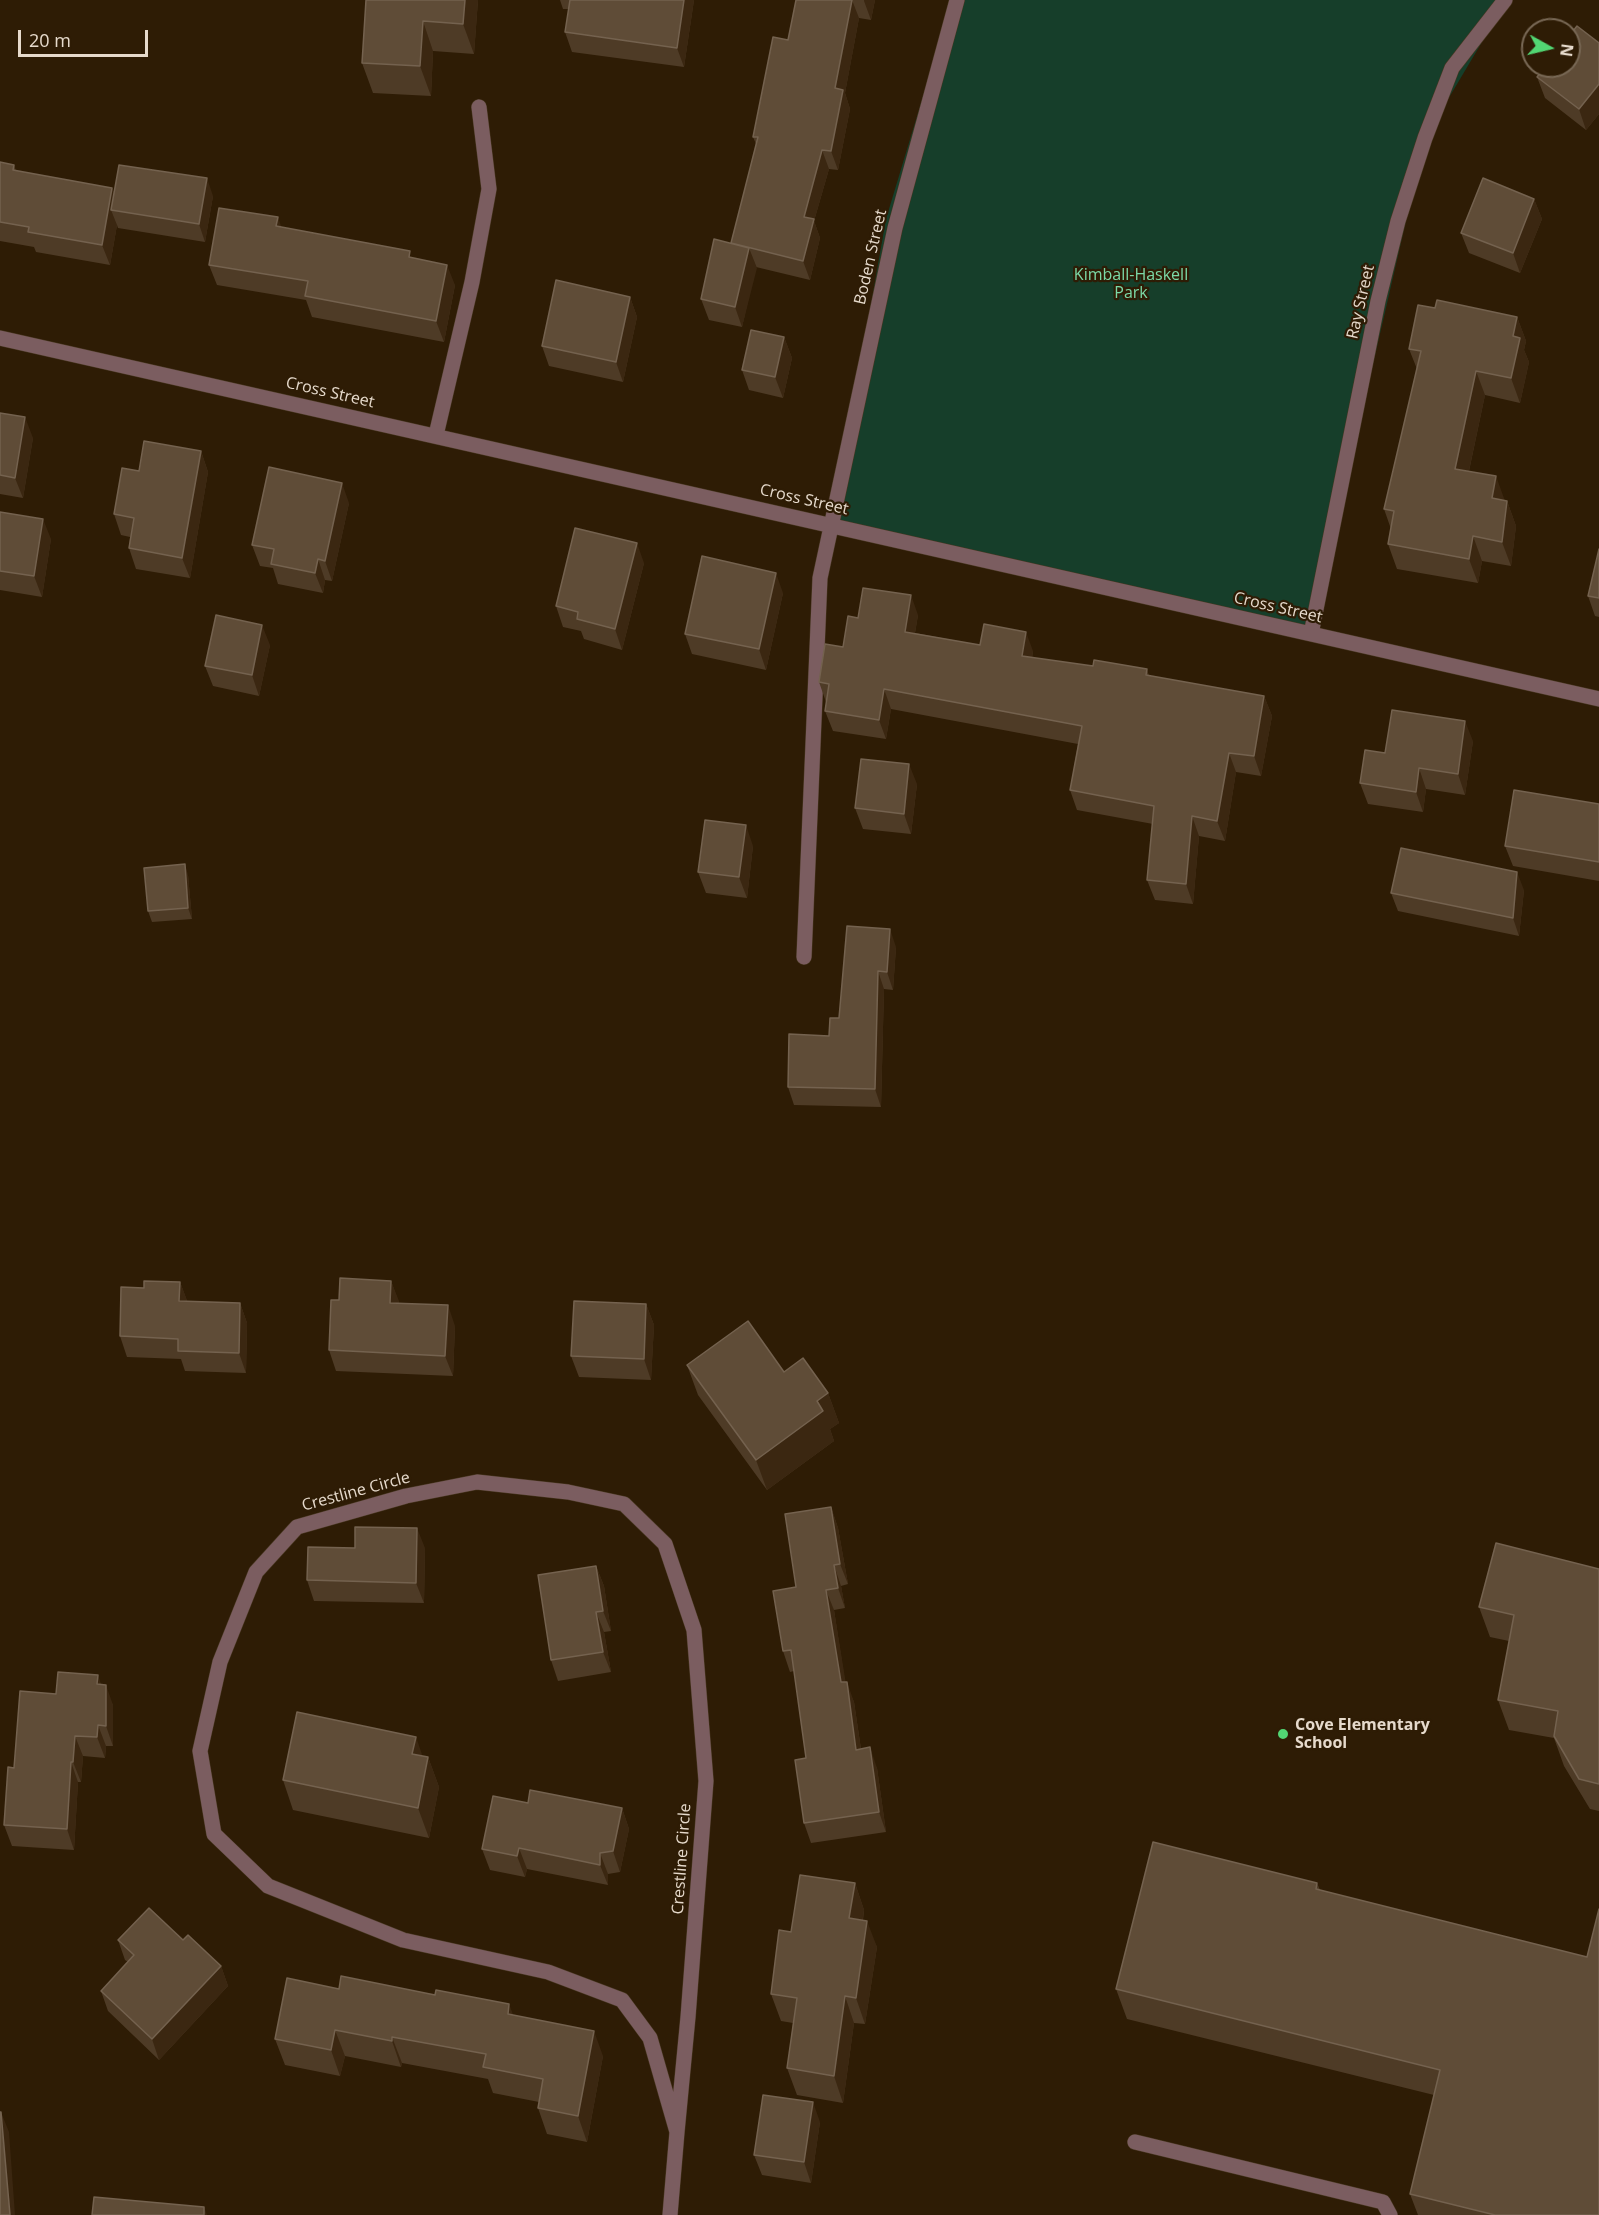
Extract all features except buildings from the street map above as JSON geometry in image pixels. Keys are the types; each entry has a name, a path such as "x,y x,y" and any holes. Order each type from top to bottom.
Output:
{"street":[{"name":"Boden Street","path":"804,957 820,578 895,228 957,0"},
{"name":"Ray Street","path":"1311,634 1378,301 1398,221 1425,138 1452,68 1505,0"},
{"path":"436,435 472,282 489,189 479,107"},
{"name":"Cross Street","path":"0,338 1599,699"},
{"name":"Crestline Circle","path":"670,2215 688,2017 706,1781 694,1630 666,1544 624,1504 568,1492 477,1482 406,1496 297,1527 256,1572 219,1662 200,1751 214,1834 268,1886 403,1940 548,1972 622,2000 650,2038 677,2133"},
{"path":"1135,2142 1383,2202 1390,2215"}],"green space":[{"name":"Kimball-Haskell Park","path":"952,0 1507,0 1425,138 1311,634 832,525 886,219"}],"place":[{"name":"Cove Elementary School","path":"1283,1734"}]}
